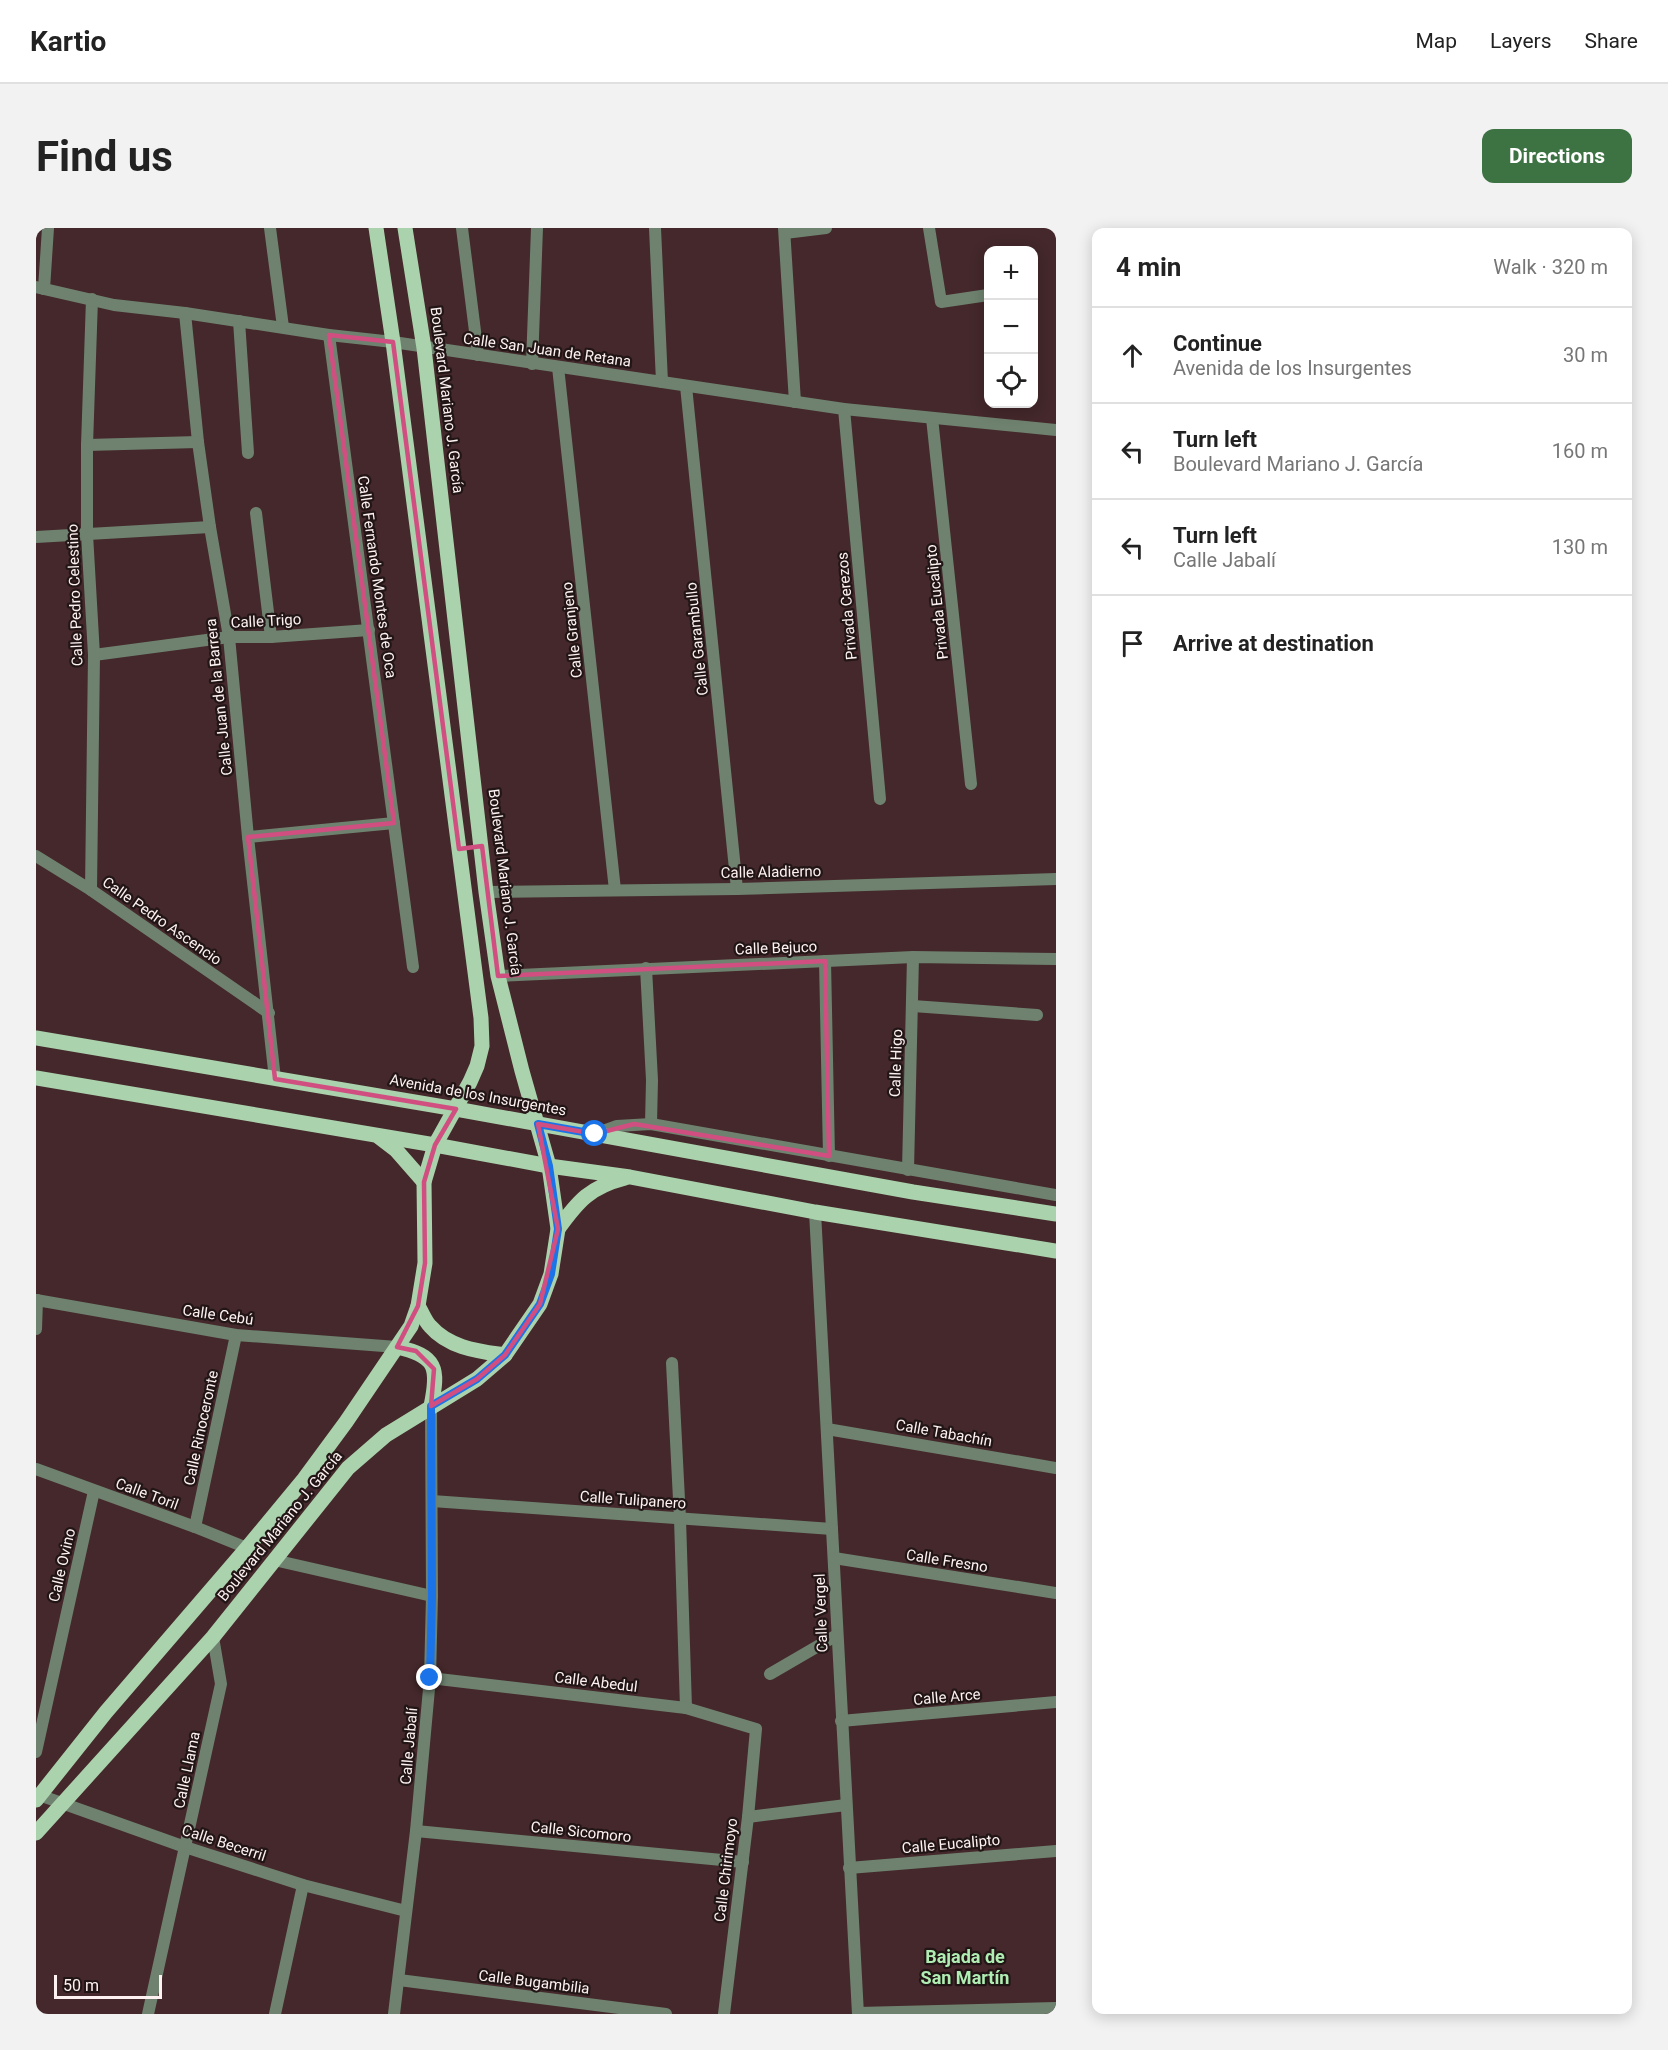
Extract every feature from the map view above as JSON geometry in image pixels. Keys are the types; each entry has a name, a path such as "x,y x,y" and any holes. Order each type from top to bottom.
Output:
{"main road":[{"name":"Boulevard Mariano J. García","path":"37,1797 311,1470 411,1326 418,1306 425,1263 424,1182 435,1145 470,1082 482,1046 482,1018 376,228"},
{"name":"Boulevard Mariano J. García","path":"36,1833 213,1637 348,1468 386,1435 477,1379 505,1355 540,1304 551,1274 558,1229 549,1166 498,976 486,892 424,348 405,228"},
{"path":"459,849 482,846"},
{"name":"Avenida de los Insurgentes","path":"36,1038 456,1109 913,1192 1056,1214"},
{"path":"36,1078 549,1166 630,1177 815,1212 1056,1251"},
{"path":"376,1136 396,1150 424,1182"},
{"path":"558,1229 585,1196 605,1185 630,1177"},
{"path":"418,1306 430,1326 459,1346 505,1355"},
{"path":"397,1347 416,1351 428,1359 434,1369 436,1382 431,1406"}],"street":[{"path":"40,288 48,228"},
{"path":"270,228 283,327"},
{"path":"462,228 478,355"},
{"path":"532,364 537,228"},
{"path":"655,228 662,382"},
{"path":"795,402 784,230 826,228"},
{"path":"929,228 941,302 984,296"},
{"name":"Calle San Juan de Retana","path":"40,288 114,304 393,342 844,409 1056,430"},
{"name":"Calle Pedro Celestino","path":"91,890 94,654 87,534 87,445 92,299"},
{"name":"Calle Juan de la Barrera","path":"185,313 198,442 229,638 275,1079"},
{"path":"239,321 248,453"},
{"name":"Calle Fernando Montes de Oca","path":"329,335 413,967"},
{"name":"Calle Granjeno","path":"558,367 615,890"},
{"name":"Calle Garambullo","path":"686,386 736,889"},
{"name":"Privada Cerezos","path":"844,409 880,800"},
{"name":"Privada Eucalipto","path":"932,418 971,784"},
{"path":"87,445 198,442"},
{"path":"256,513 271,637"},
{"path":"36,537 210,527"},
{"name":"Calle Trigo","path":"94,654 229,638 369,630"},
{"path":"248,837 394,823"},
{"name":"Calle Pedro Ascencio","path":"36,856 91,890 269,1014"},
{"name":"Calle Aladierno","path":"486,892 736,889 1056,879"},
{"name":"Calle Bejuco","path":"498,976 914,957 1056,959"},
{"name":"Calle Higo","path":"908,1170 914,957"},
{"path":"825,961 829,1156"},
{"path":"646,968 652,1080 651,1124"},
{"path":"913,1006 1037,1015"},
{"path":"595,1134 617,1126 651,1124 1056,1195"},
{"name":"Calle Vergel","path":"815,1212 858,2014"},
{"path":"36,1329 37,1300"},
{"name":"Calle Cebú","path":"37,1300 236,1335 397,1347"},
{"name":"Calle Rinoceronte","path":"195,1527 236,1335"},
{"path":"672,1363 686,1708"},
{"name":"Calle Jabalí","path":"394,2014 416,1831 430,1678 431,1406"},
{"name":"Calle Tabachín","path":"827,1429 1056,1468"},
{"name":"Calle Toril","path":"36,1469 247,1548"},
{"name":"Calle Ovino","path":"36,1752 94,1491"},
{"name":"Calle Tulipanero","path":"432,1501 832,1528"},
{"name":"Calle Fresno","path":"834,1558 1056,1593"},
{"path":"274,1560 432,1596"},
{"path":"770,1674 837,1635"},
{"name":"Calle Llama","path":"148,2014 221,1684 213,1637"},
{"name":"Calle Abedul","path":"430,1678 686,1708 756,1729"},
{"name":"Calle Arce","path":"841,1721 1056,1702"},
{"name":"Calle Chirimoyo","path":"724,2014 743,1862 756,1729"},
{"name":"Calle Becerril","path":"37,1797 303,1885 406,1911"},
{"path":"748,1817 846,1805"},
{"name":"Calle Sicomoro","path":"416,1831 743,1862"},
{"name":"Calle Eucalipto","path":"849,1868 1056,1851"},
{"path":"275,2014 303,1885"},
{"name":"Calle Bugambilia","path":"399,1980 666,2014"},
{"path":"858,2014 1056,2008"}],"highlighted area":[{"path":"329,335 393,342 459,849 482,846 498,976 825,961 829,1156 634,1124 595,1134 538,1124 558,1229 540,1304 505,1355 477,1379 431,1406 434,1369 416,1351 397,1347 418,1306 425,1263 424,1182 435,1145 456,1109 275,1079 248,837 394,823"}],"district":[{"name":"Bajada de San Martín","path":"965,1967"}],"route":[{"path":"430,1678 431,1406 477,1379 505,1355 540,1304 551,1274 558,1229 549,1166 538,1124 595,1134"}]}
